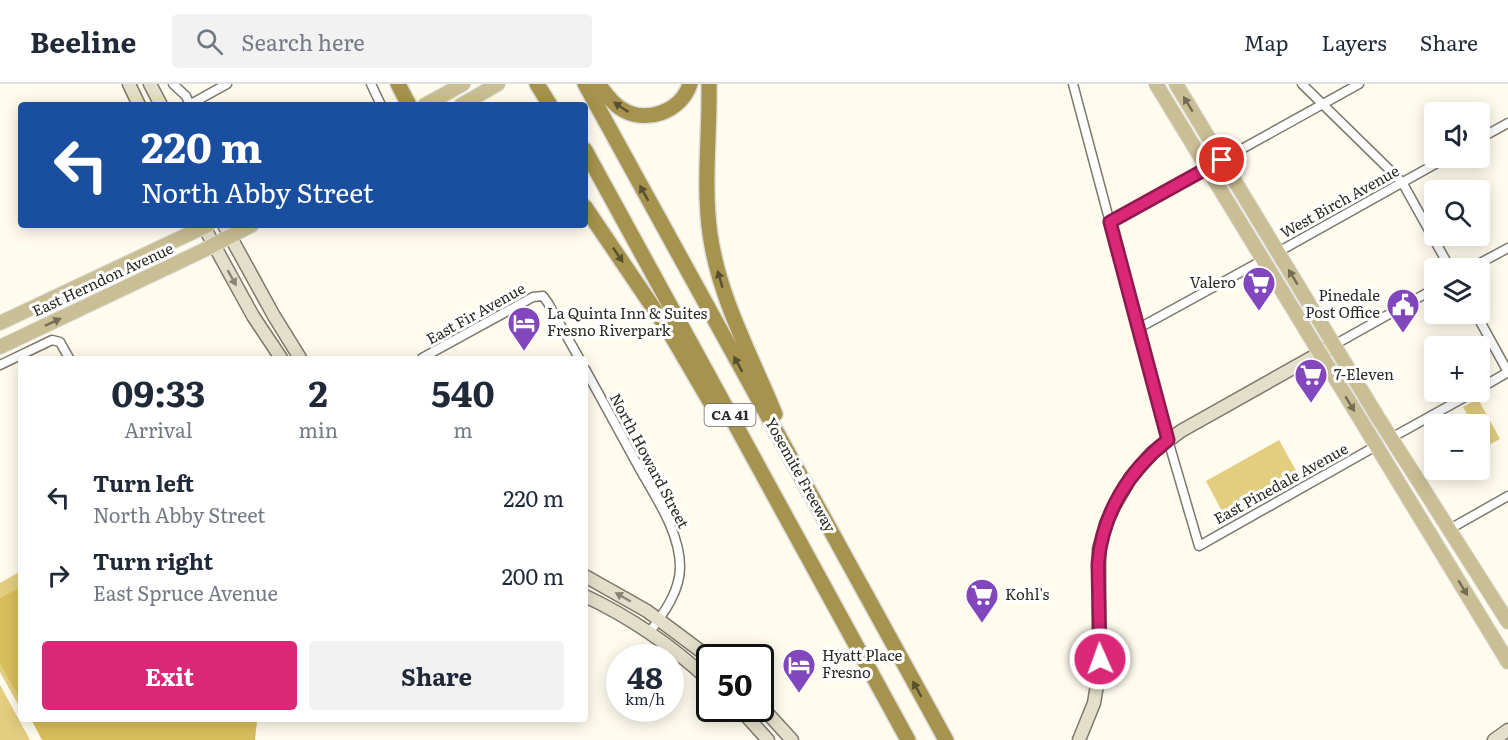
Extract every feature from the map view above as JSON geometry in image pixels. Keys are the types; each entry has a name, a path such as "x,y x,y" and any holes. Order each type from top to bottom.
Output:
{"highway":[{"path":"398,84 407,102"},
{"path":"542,84 549,102"},
{"path":"542,84 558,102"},
{"name":"Yosemite Freeway","path":"585,84 946,740"},
{"path":"598,84 618,107 637,116 646,116 660,114 675,106 690,84"},
{"path":"709,84 708,208 716,267 734,319 807,488"},
{"name":"CA 41","path":"588,156 908,740"},
{"path":"588,168 659,286"},
{"path":"588,212 684,356 875,681"}],"main road":[{"path":"129,84 138,102"},
{"path":"150,84 159,102"},
{"path":"430,102 463,84"},
{"path":"467,102 498,84"},
{"path":"1156,84 1508,662"},
{"path":"1176,84 1391,438 1508,622"},
{"name":"East Herndon Avenue","path":"0,323 201,228"},
{"path":"206,228 253,316 278,354"},
{"path":"227,231 273,316 299,356"},
{"name":"East Herndon Avenue","path":"0,346 214,245 227,231"},
{"path":"1079,740 1094,703 1099,673 1099,549 1106,524 1131,477 1145,460 1168,440 1334,345"},
{"path":"1389,468 1401,472 1437,527 1448,530"},
{"path":"1431,536 1435,534 1442,536 1467,573 1499,608"},
{"path":"588,578 659,619 696,647"},
{"path":"588,598 620,614 649,633 696,670"},
{"path":"774,720 792,740"},
{"path":"752,722 768,740"},
{"path":"1494,740 1508,730"}],"street":[{"path":"173,84 186,96 188,102"},
{"path":"203,102 227,84"},
{"path":"371,84 380,102"},
{"path":"1073,84 1168,440"},
{"path":"1302,84 1402,182 1444,258"},
{"path":"1110,222 1359,84"},
{"path":"1490,133 1508,123"},
{"name":"West Birch Avenue","path":"1278,252 1428,168"},
{"path":"1490,258 1508,248"},
{"path":"1139,328 1263,260"},
{"path":"1334,345 1424,295"},
{"name":"East Fir Avenue","path":"426,356 533,297 543,296 578,356"},
{"path":"1482,324 1508,372 1490,383"},
{"path":"0,364 52,340 60,342 68,356"},
{"name":"North Howard Street","path":"588,374 663,512 678,549 680,568 676,588 649,633"},
{"path":"1391,438 1456,402"},
{"name":"East Pinedale Avenue","path":"1168,440 1199,546 1376,446"},
{"path":"1448,530 1508,496"}],"shaded area":[{"path":"1472,402 1480,402 1486,414 1467,414 1463,407"},
{"path":"1490,421 1500,439 1490,444"},
{"path":"1279,440 1299,476 1225,517 1206,481"},
{"path":"18,573 18,705 0,672 0,583"},
{"path":"18,589 18,696 0,663 0,598"},
{"path":"0,685 18,722 20,722 30,740 0,740"},
{"path":"33,722 257,722 255,740 42,740"}],"place":[{"name":"Valero","path":"1259,312"},
{"name":"Pinedale Post Office","path":"1403,334"},
{"name":"La Quinta Inn & Suites Fresno Riverpark","path":"524,352"},
{"name":"7-Eleven","path":"1311,404"},
{"name":"Kohl's","path":"982,624"},
{"name":"Hyatt Place Fresno","path":"799,694"}],"route":[{"path":"1100,659 1098,564 1099,549 1106,524 1131,477 1145,460 1168,440 1110,222 1222,160"}]}
